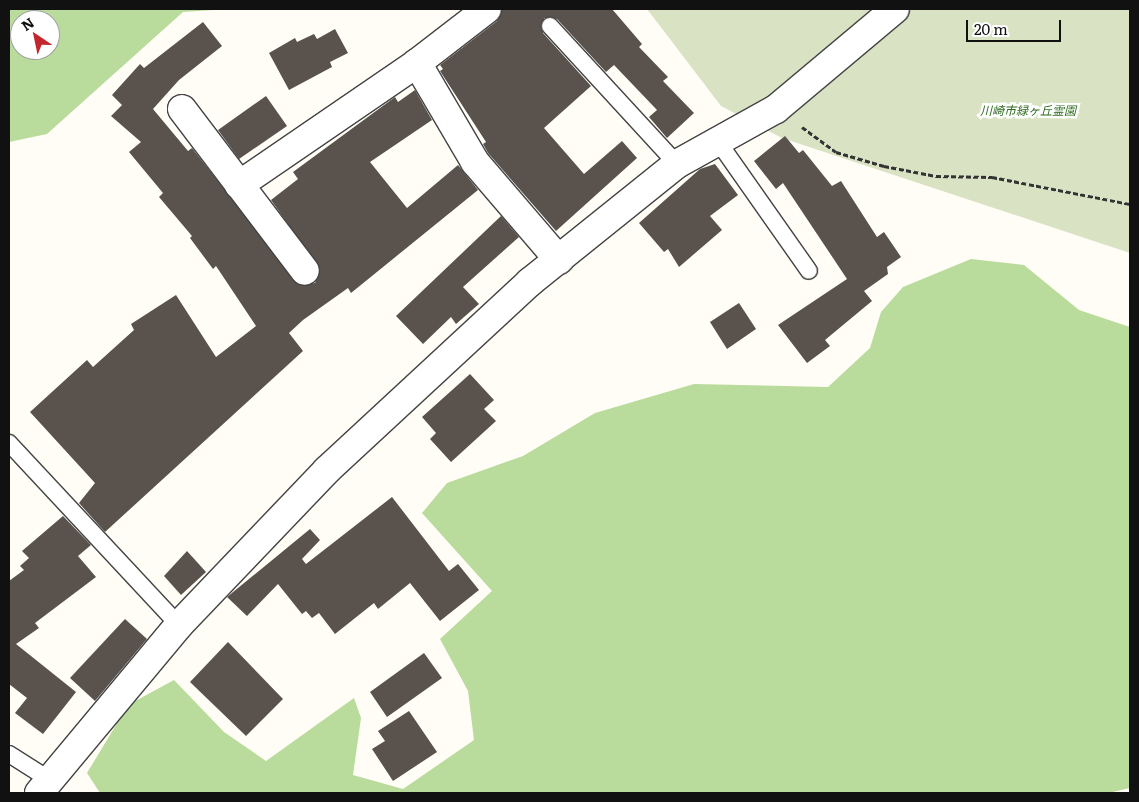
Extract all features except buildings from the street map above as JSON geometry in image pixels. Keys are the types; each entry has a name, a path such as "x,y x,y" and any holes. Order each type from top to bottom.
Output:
{"street":[{"path":"239,185 417,63 487,9"},
{"path":"51,789 179,625 327,470 530,282 677,164 719,144 776,109 895,9"},
{"path":"417,63 475,162 559,260"},
{"path":"182,109 305,271"}],"lane":[{"path":"550,26 677,164"},
{"path":"719,144 809,271"},
{"path":"9,443 179,625"},
{"path":"9,754 51,789"}],"path":[{"path":"776,109 836,152 884,166 936,176 992,177 1130,204"}],"green space":[{"path":"9,9 230,9 183,12 47,134 9,142"},
{"name":"川崎市緑ヶ丘霊園","path":"647,9 1130,9 1130,253 782,138 721,106"},
{"path":"971,259 1024,265 1079,310 1130,327 1130,788 1108,793 100,793 87,773 128,705 174,680 224,732 266,761 354,698 361,718 353,775 403,789 474,740 468,691 440,639 492,591 422,513 447,483 523,456 595,413 694,384 828,387 870,348 881,312 903,287"}]}
